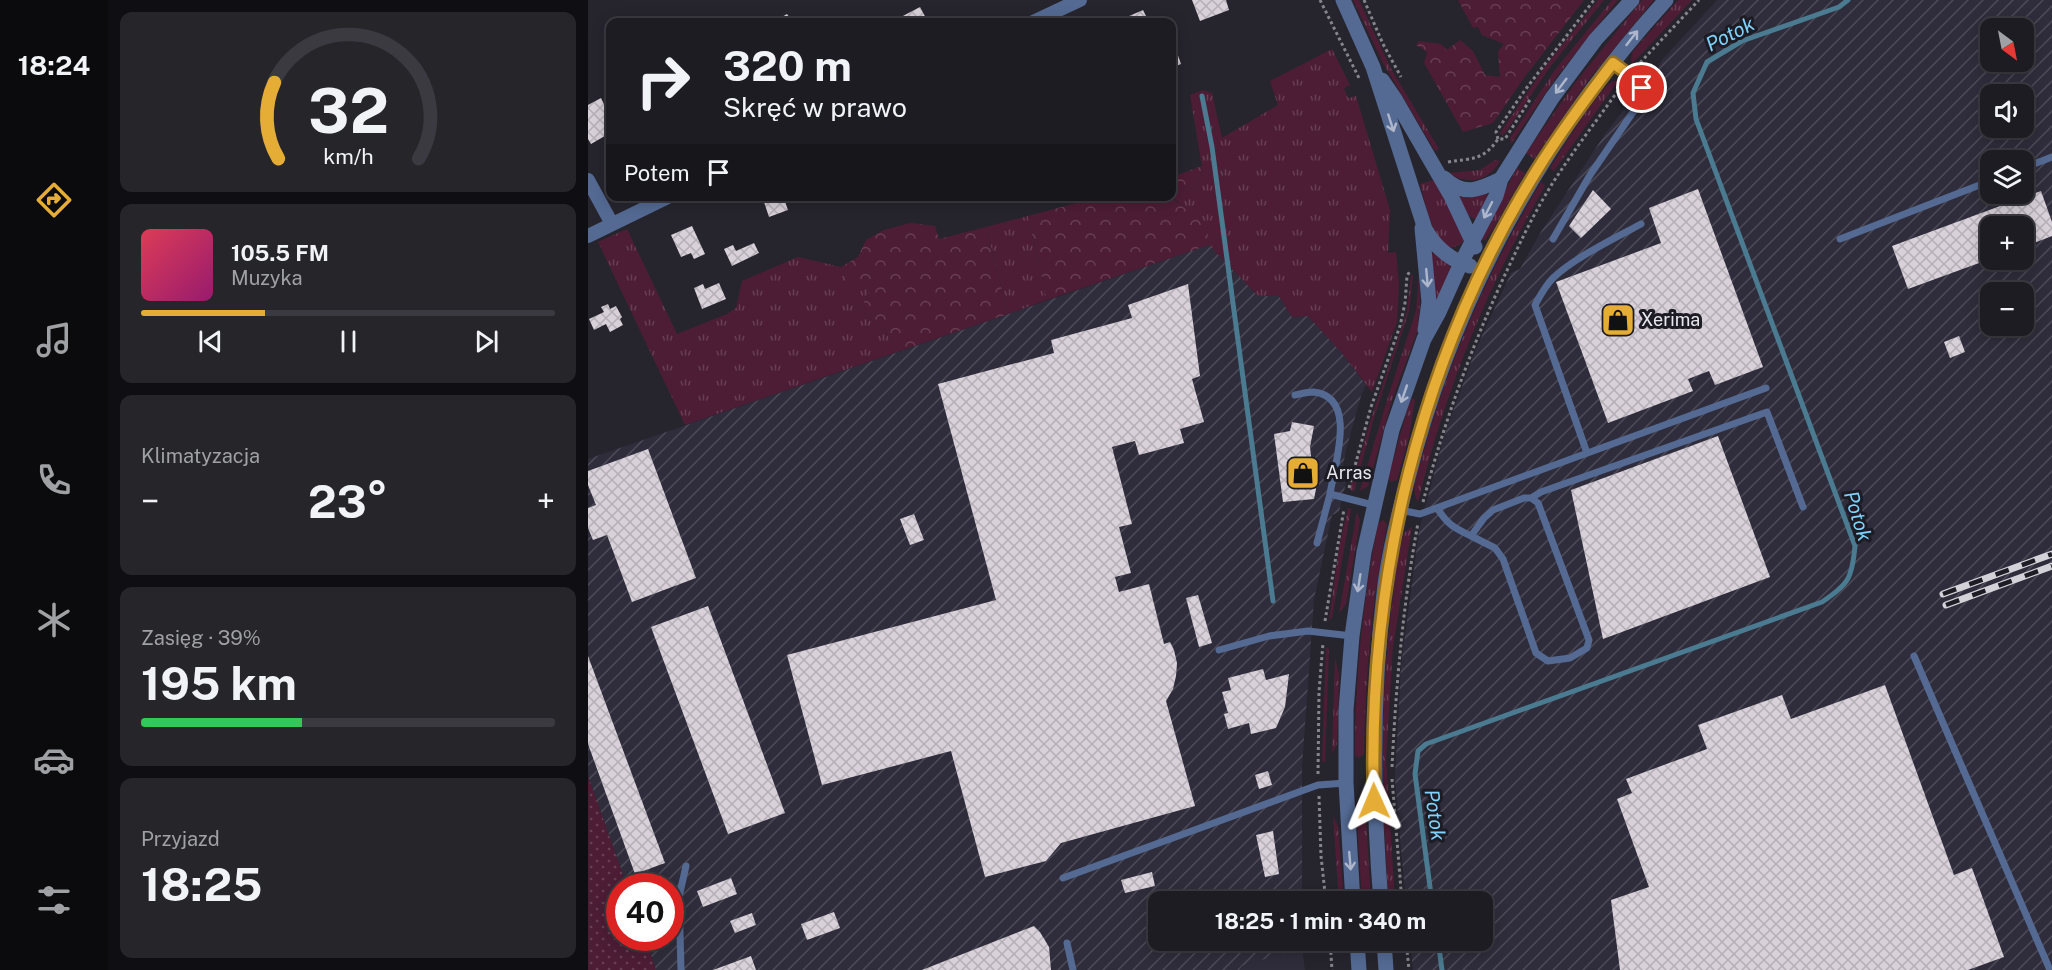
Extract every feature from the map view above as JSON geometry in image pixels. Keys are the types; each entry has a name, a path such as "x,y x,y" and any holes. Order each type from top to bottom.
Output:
{"street":[{"path":"1042,18 1080,0"},
{"path":"1342,0 1372,67 1421,220 1432,241 1440,250 1461,263 1482,270"},
{"path":"1352,891 1346,783 1346,710 1352,636 1373,505 1392,430 1424,339 1496,195 1501,179 1552,98 1596,39 1632,0"},
{"path":"1380,891 1374,782 1374,706 1379,643 1386,582 1400,510 1419,433 1440,370 1482,270 1536,171 1613,63 1666,0"},
{"path":"1372,67 1395,99 1444,178 1458,189 1473,190 1501,179"},
{"path":"1437,164 1472,240 1482,270"},
{"path":"588,180 612,224"},
{"path":"588,236 660,201"},
{"path":"1421,220 1429,302 1424,339"},
{"path":"1373,505 1400,510"},
{"path":"1346,783 1374,782"},
{"path":"1358,951 1359,970"},
{"path":"1385,951 1386,970"}],"lane":[{"path":"1553,239 1590,175 1642,99 1640,83 1613,63"},
{"path":"2034,164 2052,157"},
{"path":"1840,239 1980,185"},
{"path":"1587,453 1535,305 1555,277 1596,249 1641,224"},
{"path":"1400,510 1420,514 1766,388"},
{"path":"1295,395 1312,392 1326,395 1339,410 1342,428 1330,494 1317,543"},
{"path":"1471,536 1493,510 1767,412 1803,507"},
{"path":"1330,494 1373,505"},
{"path":"1437,508 1447,524 1496,548 1503,559 1536,653 1548,661 1570,658 1587,648 1589,640 1538,503 1531,498"},
{"path":"1219,650 1269,636 1308,631 1352,636"},
{"path":"1914,656 2050,970"},
{"path":"1063,878 1318,785 1346,783"},
{"path":"681,970 679,897 686,866"},
{"path":"1067,944 1073,970"}],"path":[{"path":"1320,0 1359,80"},
{"path":"1364,0 1404,84"},
{"path":"1437,164 1475,159 1491,149 1498,139 1496,132 1593,0"},
{"path":"1422,505 1448,413 1473,348 1511,262 1554,182 1629,76 1699,0"},
{"path":"1448,156 1451,161"},
{"path":"1401,891 1392,765 1397,670 1417,527"},
{"path":"1330,951 1332,970"},
{"path":"1407,951 1408,970"}],"shaded area":[{"path":"1717,0 2052,0 2052,970 1413,970 1411,951 1493,951 1493,891 1405,891 1395,777 1401,665 1419,531 1443,439 1475,351 1511,273 1520,269 1539,235 1605,134 1663,59"},
{"path":"1209,245 1258,296 1279,296 1292,317 1308,316 1342,353 1366,385 1346,450 1341,476 1346,483 1339,512 1332,515 1314,599 1302,767 1302,891 1148,891 1148,951 1292,951 1242,966 1239,970 656,970 649,951 684,951 684,873 622,873 588,776 588,459"},
{"path":"1292,951 1302,951 1305,970 1239,970 1242,966"}],"green space":[{"path":"1353,0 1359,0 1390,67 1439,149 1435,151 1383,63"},
{"path":"1458,0 1584,0 1524,78 1493,123 1463,132 1424,63 1427,52 1416,45 1419,41 1441,44 1447,50 1460,40 1473,51 1485,75 1500,77 1498,51 1504,44 1482,35 1478,27 1473,28"},
{"path":"1598,0 1604,0 1550,67 1503,136 1500,133 1546,65"},
{"path":"1612,0 1618,0 1555,79 1511,144 1510,138 1555,70"},
{"path":"1642,0 1654,0 1590,78 1534,159 1526,153 1575,83"},
{"path":"1678,0 1692,0 1632,64 1633,51"},
{"path":"1332,49 1350,85 1344,88 1348,98 1356,96 1390,210 1388,253 1396,252 1399,284 1397,322 1372,392 1342,353 1308,316 1292,317 1279,296 1258,296 1209,245 1206,225 1176,200 1176,191 1187,186 1197,191 1202,166 1190,95 1203,90 1212,93 1222,138 1278,105 1270,81"},
{"path":"1613,81 1618,81 1554,171 1550,168 1580,121 1598,96"},
{"path":"1495,160 1500,161 1495,168 1478,179 1463,179 1449,173 1480,170"},
{"path":"1202,166 1197,191 1187,186 1176,191 1176,176"},
{"path":"1517,168 1525,173 1492,231 1485,240 1482,240 1480,238"},
{"path":"1434,180 1464,235 1463,242 1454,247 1446,245 1439,238 1429,215 1420,184"},
{"path":"1541,182 1545,186 1505,261 1470,339 1441,419 1418,502 1414,491 1416,478 1433,419 1458,349 1488,280"},
{"path":"1488,194 1477,219 1470,217 1459,195"},
{"path":"1084,201 1176,201 1207,225 1209,245 1047,300 1028,216"},
{"path":"1028,216 1047,300 1008,314 986,227"},
{"path":"910,223 935,226 939,239 986,227 1008,314 897,352 883,327 859,311 869,293 863,281 847,281 841,267 858,257 866,240 884,230"},
{"path":"627,229 677,334 727,314 736,308 742,281 798,257 841,267 847,281 863,280 869,293 859,311 883,327 897,352 685,425 598,242"},
{"path":"1430,253 1450,265 1451,269 1435,307"},
{"path":"1411,275 1413,275 1409,311 1374,418 1354,491 1350,490 1407,311"},
{"path":"1419,275 1420,303 1417,332 1392,400 1368,486 1360,491 1416,311"},
{"path":"1413,398 1415,400 1409,437 1397,480 1391,482 1388,478 1409,404"},
{"path":"1348,508 1351,509 1332,618 1329,620 1339,547"},
{"path":"1357,512 1360,520 1346,604 1339,613"},
{"path":"1383,520 1387,524 1370,639 1364,754 1359,758 1355,755 1355,726 1361,639 1378,523"},
{"path":"1412,527 1393,647 1386,758 1394,891 1388,891 1383,790 1383,716 1396,569 1404,533"},
{"path":"1326,647 1329,649 1325,762 1322,762"},
{"path":"1335,657 1339,675 1337,744 1332,754"},
{"path":"588,776 622,873 606,873 606,951 649,951 656,970 588,970"},
{"path":"1359,800 1365,803 1370,891 1361,891 1356,804"},
{"path":"1333,816 1338,826 1343,891 1338,891"}],"building":[{"path":"1192,0 1226,0 1229,10 1200,21"},
{"path":"920,7 926,18 899,18"},
{"path":"1143,10 1147,18 1125,18"},
{"path":"1176,50 1181,64 1176,66"},
{"path":"601,98 606,109 606,135 591,144 588,139 588,105"},
{"path":"1698,189 1763,367 1715,385 1709,371 1688,379 1693,391 1608,423 1556,282 1661,243 1649,208"},
{"path":"1593,190 1611,209 1581,238 1569,226"},
{"path":"2041,191 2052,222 2052,236 2034,243 2034,216 1980,216 1980,263 1908,289 1892,246 2006,204 2034,204 2034,194"},
{"path":"764,201 785,201 788,210 769,217"},
{"path":"692,226 705,254 694,259 691,253 681,257 671,235"},
{"path":"754,243 759,253 732,266 724,249 733,245 736,251"},
{"path":"719,283 726,299 702,309 694,288 703,284 705,289"},
{"path":"1188,284 1200,376 1192,379 1204,422 1180,429 1184,443 1139,455 1135,441 1112,447 1132,524 1119,527 1131,573 1115,577 1119,592 1149,584 1164,644 1170,642 1174,650 1177,663 1176,676 1173,689 1166,701 1195,806 1061,843 1046,861 985,877 951,751 822,785 787,655 996,600 938,384 1054,353 1051,340 1132,318 1128,305"},
{"path":"608,304 610,309 616,306 622,317 620,319 623,325 610,332 606,324 594,330 589,319 604,312 601,307"},
{"path":"1959,336 1965,352 1950,358 1944,342"},
{"path":"1292,422 1314,426 1310,447 1312,464 1317,465 1316,474 1319,475 1318,481 1314,480 1316,489 1314,499 1283,502 1274,434 1290,431"},
{"path":"1718,436 1770,577 1603,639 1571,490"},
{"path":"648,449 696,578 632,602 607,535 593,540 588,528 588,508 596,505 588,485 588,471"},
{"path":"914,514 924,540 910,545 900,519"},
{"path":"1198,595 1212,643 1199,647 1186,598"},
{"path":"708,606 785,813 728,834 651,627"},
{"path":"588,656 665,863 635,873 588,744"},
{"path":"1263,669 1266,680 1289,674 1285,707 1276,728 1251,734 1249,723 1228,729 1224,714 1228,713 1222,692 1231,690 1228,678"},
{"path":"1885,685 1954,875 1972,868 2004,957 1968,970 1620,970 1611,900 1649,887 1617,799 1632,793 1626,779 1707,749 1698,725 1782,695 1791,719"},
{"path":"1268,771 1272,785 1259,789 1255,775"},
{"path":"1273,831 1279,874 1265,877 1256,835"},
{"path":"1152,872 1155,886 1125,893 1121,880"},
{"path":"731,878 737,894 703,907 697,891"},
{"path":"834,912 840,928 807,940 801,924"},
{"path":"752,913 756,925 735,933 730,921"},
{"path":"1034,926 1049,947 1051,970 922,970"},
{"path":"751,956 756,970 713,970"}],"waterway":[{"name":"Potok","path":"1431,891 1415,774 1418,751 1426,744 1822,602 1844,585 1848,579 1855,546 1696,119 1693,93 1707,62 1742,41 1839,7 1848,0"},
{"path":"1202,96 1212,147 1273,601"},
{"name":"Potok","path":"1439,951 1442,970"}],"railway":[{"path":"1943,594 2052,554"},
{"path":"1946,605 2052,566"}],"place":[{"name":"Xerima","path":"1618,320"},
{"name":"Arras","path":"1303,473"}],"route":[{"path":"1374,801 1374,706 1386,582 1400,510 1419,433 1444,360 1482,270 1509,219 1536,171 1576,112 1613,63 1640,83 1642,88"}]}
